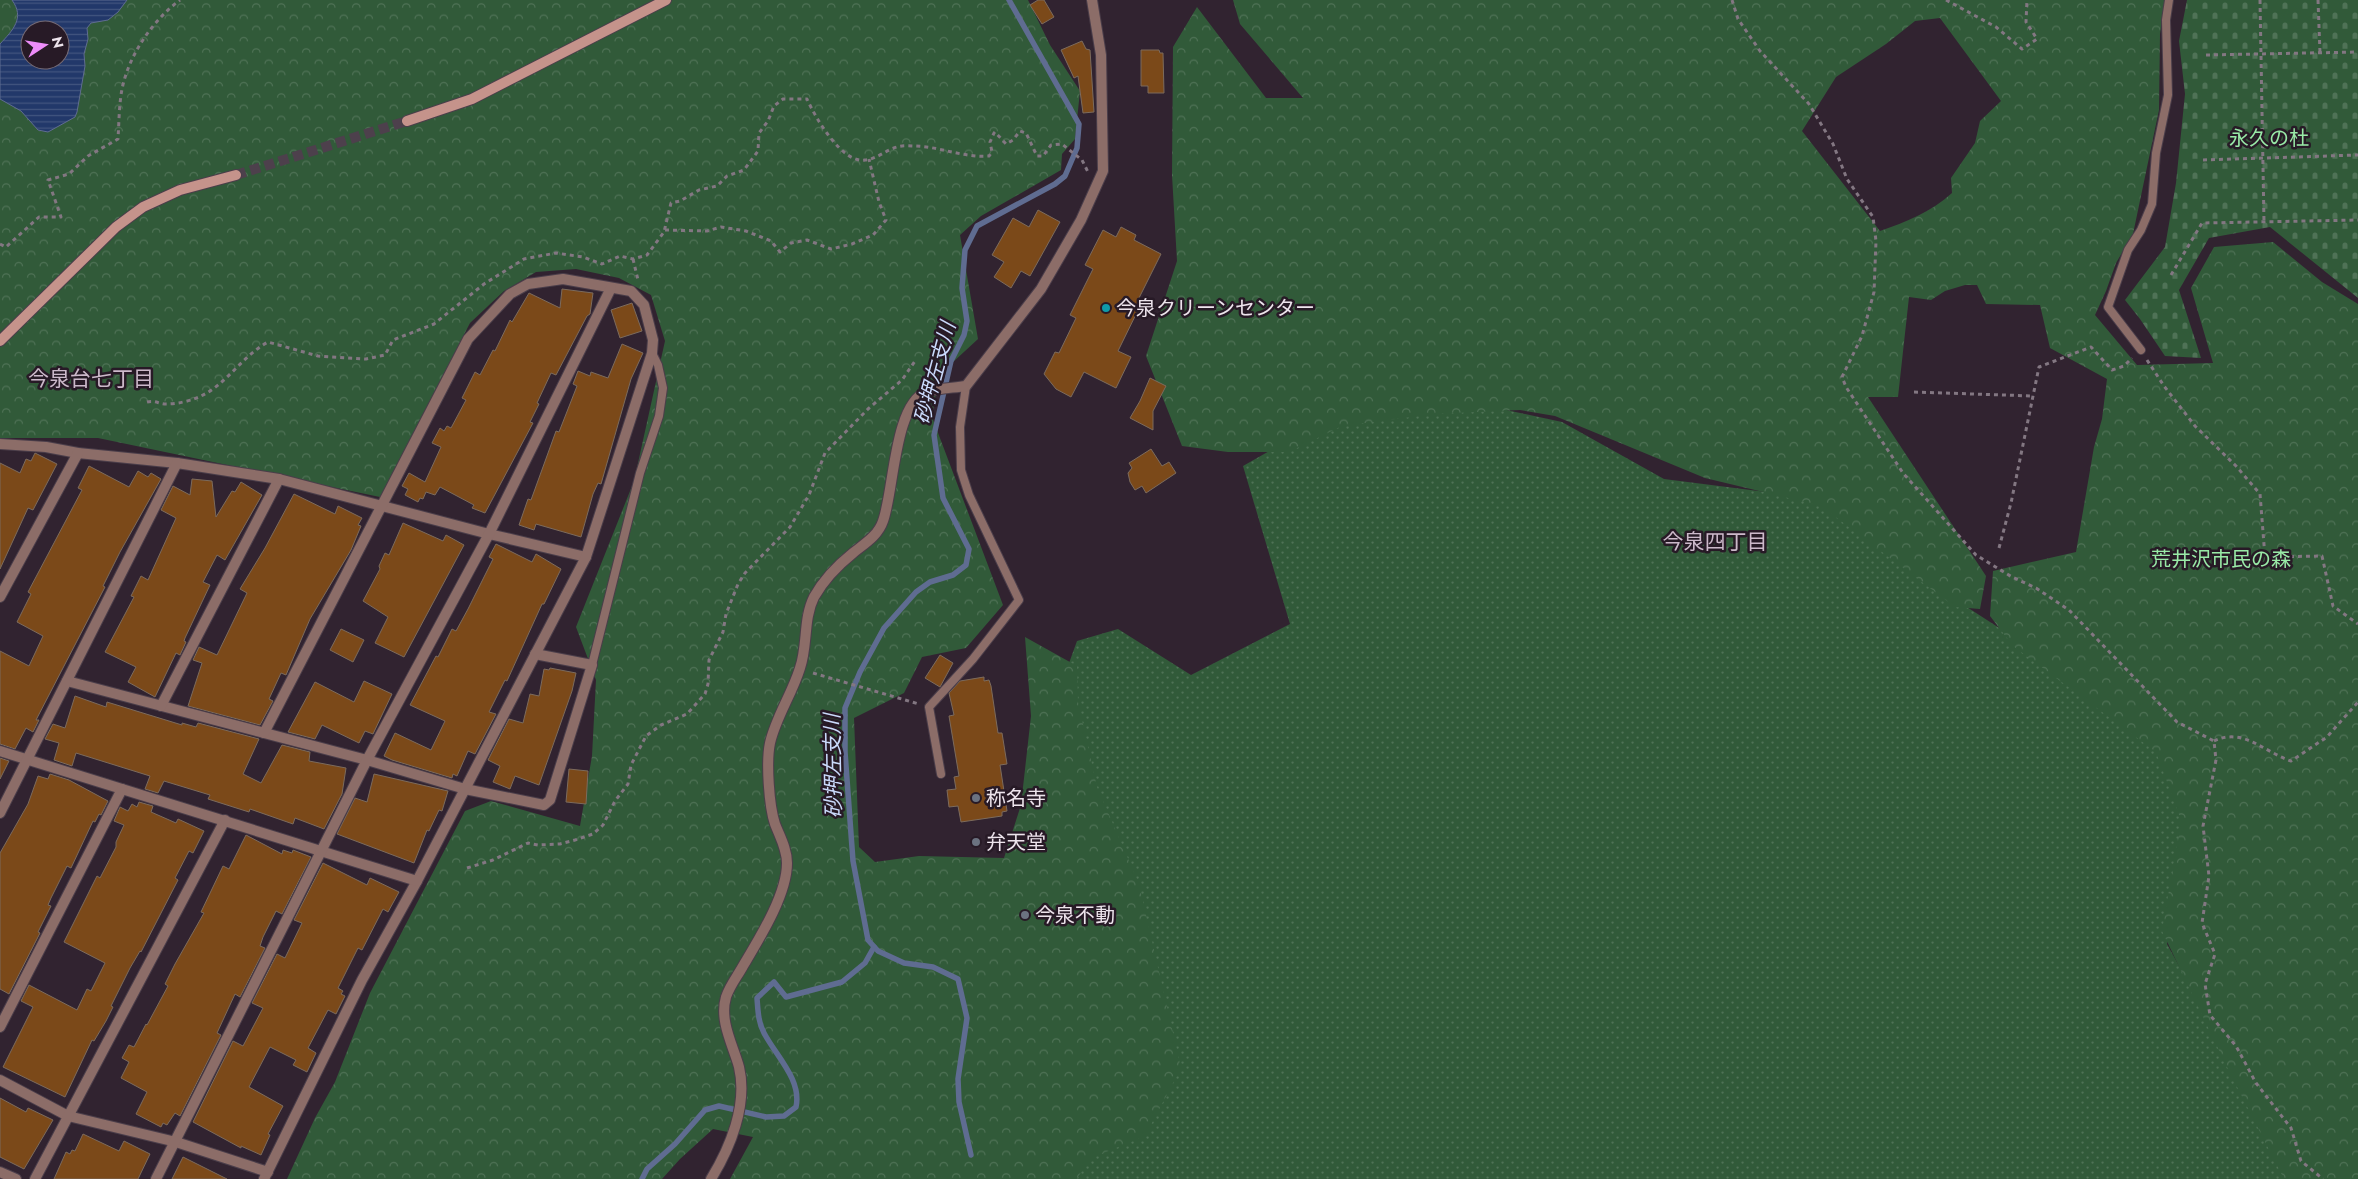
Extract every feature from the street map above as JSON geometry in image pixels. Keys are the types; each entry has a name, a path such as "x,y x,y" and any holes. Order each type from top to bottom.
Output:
{"street":[{"path":"407,122 472,99 666,0"},
{"path":"711,1179 730,1140 739,1111 741,1083 739,1069 725,1020 725,1000 732,982 772,916 787,863 784,844 774,822 768,767 770,744 774,729 800,670 804,656 807,618 814,598 839,566 871,540 883,523 900,431 908,410 916,399 926,392 966,386 1041,289 1081,220 1103,171 1101,55 1092,0"},
{"path":"0,341 116,227 143,207 180,190 236,175"},
{"path":"0,1080 68,1116 176,1142 266,1175 362,980 417,881 586,557 652,353 653,340 640,300 631,291 555,280 528,284 510,294 468,339 264,733"},
{"path":"156,1179 320,851 489,534 612,288"},
{"path":"0,444 46,447 78,453 177,463 279,478 489,534 586,557"},
{"path":"0,597 78,453"},
{"path":"0,813 177,463"},
{"path":"160,706 279,478"},
{"path":"68,681 367,760 464,789 544,805 550,800 592,665 535,654"},
{"path":"0,751 417,881"},
{"path":"0,1027 122,789"},
{"path":"35,1179 225,820"},
{"path":"0,1172 16,1179"}],"lane":[{"path":"2141,350 2108,307 2128,250 2142,230 2152,204 2156,153 2168,95 2166,20 2169,0"},
{"path":"592,665 640,472 659,416 663,388 658,365 652,353"},
{"path":"941,774 929,707 973,659 1019,600 969,495 961,470 960,427 966,386"}],"path":[{"path":"0,244 6,247 38,217 61,217 48,180 69,174 88,156 118,139 122,90 129,65 147,35 170,7 180,0"},
{"path":"1732,0 1738,19 1760,50 1809,104 1834,144 1847,179 1873,217 1876,241 1874,292 1862,336 1842,377 1846,387 1903,472 1976,555 2012,577 2036,588 2069,610 2177,722 2214,741"},
{"path":"1946,0 1996,28 2022,49 2037,39 2026,22 2027,0"},
{"path":"2260,0 2264,222"},
{"path":"2318,0 2320,53"},
{"path":"2206,55 2358,52"},
{"path":"147,402 152,401 165,404 192,400 211,391 254,351 268,342 318,356 366,359 385,355 393,340 434,324 484,284 524,259 556,253 584,257 602,264 620,256 633,259 647,255 665,230 671,203 680,201 699,190 717,186 727,176 744,170 759,148 759,132 768,121 774,106 783,99 807,99 824,130 837,146 854,160 869,159 900,146 936,147 956,154 989,156 992,152 990,142 995,132 1006,144 1013,140 1020,131 1024,132 1037,156 1044,156 1051,145 1056,144 1070,150 1084,164 1095,188"},
{"path":"2203,160 2358,155"},
{"path":"665,230 721,228 746,231 771,241 780,252 791,244 807,240 831,249 852,244 873,235 886,220 879,202 869,159"},
{"path":"2171,275 2202,223 2358,220"},
{"path":"1999,548 2011,503 2039,367 2091,347 2112,370 2124,366 2141,350 2164,386 2195,426 2236,466 2260,494 2265,557 2322,556 2333,606 2358,624"},
{"path":"467,868 493,860 528,843 538,845 560,844 575,840 593,834 604,825 616,800 628,784 631,765 646,736 662,725 687,714 705,694 708,684 709,660 724,632 726,614 738,584 745,573 790,527 809,495 825,453 868,409 902,380 915,361"},
{"path":"1914,392 2033,396"},
{"path":"800,670 929,707"},
{"path":"2214,741 2225,735 2241,737 2276,756 2291,761 2327,737 2358,702"},
{"path":"2214,741 2216,760 2203,826 2209,876 2202,923 2215,954 2205,984 2210,1015 2236,1046 2256,1083 2291,1128 2301,1161 2323,1179"}],"green space":[{"path":"0,0 1028,0 1050,45 1080,91 1075,139 1062,154 1061,170 981,216 960,235 978,339 939,375 932,417 1003,605 966,648 922,657 904,693 854,718 859,847 875,862 919,856 1004,858 1021,805 1031,716 1025,637 1077,666 1078,702 1097,787 1139,884 1181,1068 1145,1136 1089,1159 1077,1179 730,1179 753,1137 713,1129 680,1159 662,1179 287,1179 315,1118 335,1082 370,993 465,811 491,801 580,826 592,756 596,680 576,627 634,481 665,341 651,295 619,278 576,269 536,272 504,291 470,323 380,497 98,438 0,438"},
{"name":"荒井沢市民の森","path":"1233,0 2165,0 2160,34 2159,110 2133,234 2116,263 2095,315 2137,365 2213,363 2191,288 2214,247 2273,242 2322,282 2358,304 2358,1179 2284,1179 2228,1069 2162,931 2181,820 2156,752 2013,646 1990,616 1993,571 2076,552 2094,447 2102,419 2107,379 2050,348 2040,305 1986,304 1977,285 1965,285 1945,291 1931,300 1909,297 1898,397 1868,397 1986,576 1980,609 1955,607 1821,506 1705,478 1555,416 1520,410 1434,414 1342,426 1289,452 1228,452 1182,446 1146,356 1177,261 1172,175 1173,47 1197,7 1266,98 1303,98 1240,24","holes":["1940,18 2001,101 1980,121 1975,143 1951,178 1952,193 1936,206 1918,216 1880,231 1802,131 1836,77 1886,44 1915,21"]},
{"name":"永久の杜","path":"2187,0 2358,0 2358,298 2270,227 2209,238 2179,290 2201,358 2165,356 2125,300 2165,247 2176,183 2185,94 2179,41"},
{"path":"1441,396 1562,422 1664,479 1821,499 1891,558 2021,642 2161,748 2188,818 2167,944 2296,1179 816,1179 936,1111 1051,713 1077,641 1118,629 1191,675 1290,624 1243,466 1322,421"}],"water":[{"path":"12,0 127,0 118,12 108,20 91,23 87,28 88,39 84,54 85,66 77,112 75,117 48,132 38,130 21,111 0,99 0,44 16,24 17,12"}],"building":[{"path":"1038,0 1044,0 1054,17 1042,24 1030,5"},
{"path":"1082,41 1086,49 1090,50 1094,112 1083,113 1078,76 1074,78 1061,50"},
{"path":"1141,50 1159,50 1160,53 1163,53 1164,93 1148,93 1148,86 1141,86"},
{"path":"1038,210 1060,222 1030,276 1021,271 1011,288 994,277 1004,262 992,255 1013,218 1029,227"},
{"name":"今泉クリーンセンター","path":"1121,227 1136,235 1134,240 1161,254 1138,300 1142,302 1118,351 1131,357 1116,388 1084,372 1071,397 1056,389 1044,374 1055,352 1059,353 1076,318 1070,315 1093,269 1085,265 1103,230 1116,237"},
{"path":"562,289 593,293 590,314 587,316 556,375 551,373 530,422 533,423 485,513 472,508 474,505 440,487 435,495 426,492 423,499 420,498 418,502 405,495 408,489 402,486 409,473 425,482 441,447 432,443 440,428 444,431 447,426 451,428 466,400 462,398 475,372 480,375 493,350 495,351 510,320 512,322 529,293 560,308"},
{"path":"632,303 642,331 620,338 611,310"},
{"path":"622,344 643,353 631,379 601,484 598,483 593,494 581,537 536,524 534,530 519,525 528,499 531,500 556,431 559,432 577,386 573,384 578,371 590,376 591,372 608,378"},
{"path":"1150,378 1166,386 1153,411 1153,430 1130,418"},
{"path":"1151,449 1162,466 1169,462 1176,473 1146,493 1142,486 1135,490 1130,482 1128,473 1132,468 1129,463"},
{"path":"35,453 57,464 33,510 28,508 0,569 0,463 20,473 26,459 31,461"},
{"path":"89,466 129,487 138,471 148,477 151,473 161,479 120,552 103,586 105,587 36,720 39,720 33,732 26,728 15,749 0,744 0,651 29,666 43,636 17,622 31,594 28,592 82,490 78,488"},
{"path":"192,479 212,481 216,517 232,491 235,492 241,482 262,495 225,560 217,555 203,582 210,585 185,638 184,641 186,642 180,655 176,653 155,697 128,682 136,667 105,652 134,597 131,596 141,576 148,580 176,518 161,510 173,486 190,495"},
{"path":"294,494 335,514 338,506 362,518 358,525 361,526 351,550 310,619 286,675 281,673 269,699 273,701 260,725 188,706 202,663 193,660 199,647 217,655 247,593 240,589"},
{"path":"403,523 443,541 446,535 464,545 404,657 375,643 388,617 363,601 380,569 379,566 385,553 389,555"},
{"path":"496,544 532,562 536,554 561,569 544,604 542,604 507,681 505,680 489,712 496,714 475,754 468,751 457,776 453,774 452,778 384,756 395,733 431,750 445,721 410,705 452,629 456,631 468,609 493,559 489,557"},
{"path":"341,629 364,640 353,662 330,650"},
{"path":"940,655 953,663 940,687 925,678"},
{"path":"550,668 576,673 572,691 539,785 515,776 510,789 493,782 500,766 488,760 509,719 523,723 530,694 539,696 544,669 549,670"},
{"path":"984,677 984,681 989,680 991,686 998,733 1002,733 1007,764 1000,765 1007,811 1002,812 1002,816 961,822 958,806 949,807 947,790 956,789 954,777 959,776 949,716 954,715 949,693 960,681"},
{"path":"364,681 392,694 373,734 365,731 359,743 322,725 315,739 288,732 315,682 354,702"},
{"path":"75,696 106,707 107,702 182,725 182,723 196,727 198,723 259,739 243,774 261,783 282,745 310,752 309,761 346,768 342,794 324,829 295,818 293,824 250,809 249,812 208,799 210,795 164,781 158,793 145,789 150,776 76,753 72,766 54,760 59,743 45,739 53,724 65,728"},
{"path":"0,758 9,761 0,779"},
{"path":"569,769 588,771 586,804 566,802"},
{"path":"50,774 69,780 108,801 101,815 99,814 95,822 93,821 71,868 67,866 48,905 51,906 38,932 40,933 9,994 0,989 0,853 28,804 38,776 48,779"},
{"path":"374,774 448,791 442,811 439,810 429,831 427,830 414,863 337,834 355,798 367,802"},
{"path":"139,802 153,806 151,812 176,823 178,819 204,831 193,853 189,851 175,878 178,880 141,952 130,968 111,1006 113,1007 106,1021 94,1041 92,1040 65,1097 3,1067 33,1007 21,1001 29,985 77,1010 87,989 91,991 105,963 64,942 97,876 100,878 116,847 116,842 124,825 114,821 120,807 128,811 132,804 137,807"},
{"path":"246,835 282,854 283,850 292,853 293,850 311,857 282,914 276,911 260,946 265,948 240,997 235,994 217,1033 221,1035 180,1116 175,1113 167,1125 163,1123 161,1127 136,1114 147,1092 121,1078 129,1062 122,1058 129,1045 134,1047 147,1025 168,986 165,984 175,964 204,913 201,912 223,866 229,869"},
{"path":"323,863 367,885 370,878 399,892 388,912 383,909 362,950 358,948 338,988 343,991 341,994 345,996 336,1014 328,1010 308,1048 316,1053 307,1072 293,1065 296,1060 270,1047 249,1087 283,1106 268,1134 270,1135 261,1155 241,1146 241,1148 193,1122 233,1041 243,1046 263,1008 252,1003 277,954 285,958 302,923 294,920"},
{"path":"0,1098 26,1112 28,1108 53,1120 24,1169 0,1157"},
{"path":"83,1134 119,1151 124,1141 150,1154 138,1179 54,1179 66,1152 70,1154 72,1150 75,1151"},
{"path":"183,1157 227,1179 172,1179"}],"waterway":[{"name":"砂押左支川","path":"971,1155 959,1102 958,1079 967,1018 958,979 933,967 904,963 878,951 868,940 853,861 845,752 845,708 860,672 884,628 916,592 930,582 953,575 966,565 969,549 943,498 934,435 951,361 964,335 967,321 962,288 965,250 977,226 1055,184 1065,176 1077,148 1079,124 1009,0"},
{"path":"642,1179 647,1169 675,1144 705,1110 719,1106 766,1117 784,1116 796,1107 797,1097 792,1078 762,1029 757,998 774,982 786,997 842,982 865,963 874,947"}],"tunnel":[{"path":"236,175 407,121"}],"place":[{"name":"今泉クリーンセンター","path":"1106,308"},
{"name":"称名寺","path":"976,798"},
{"name":"弁天堂","path":"976,842"},
{"name":"今泉不動","path":"1025,915"}],"district":[{"name":"今泉台七丁目","path":"91,379"},
{"name":"今泉四丁目","path":"1715,542"}]}
